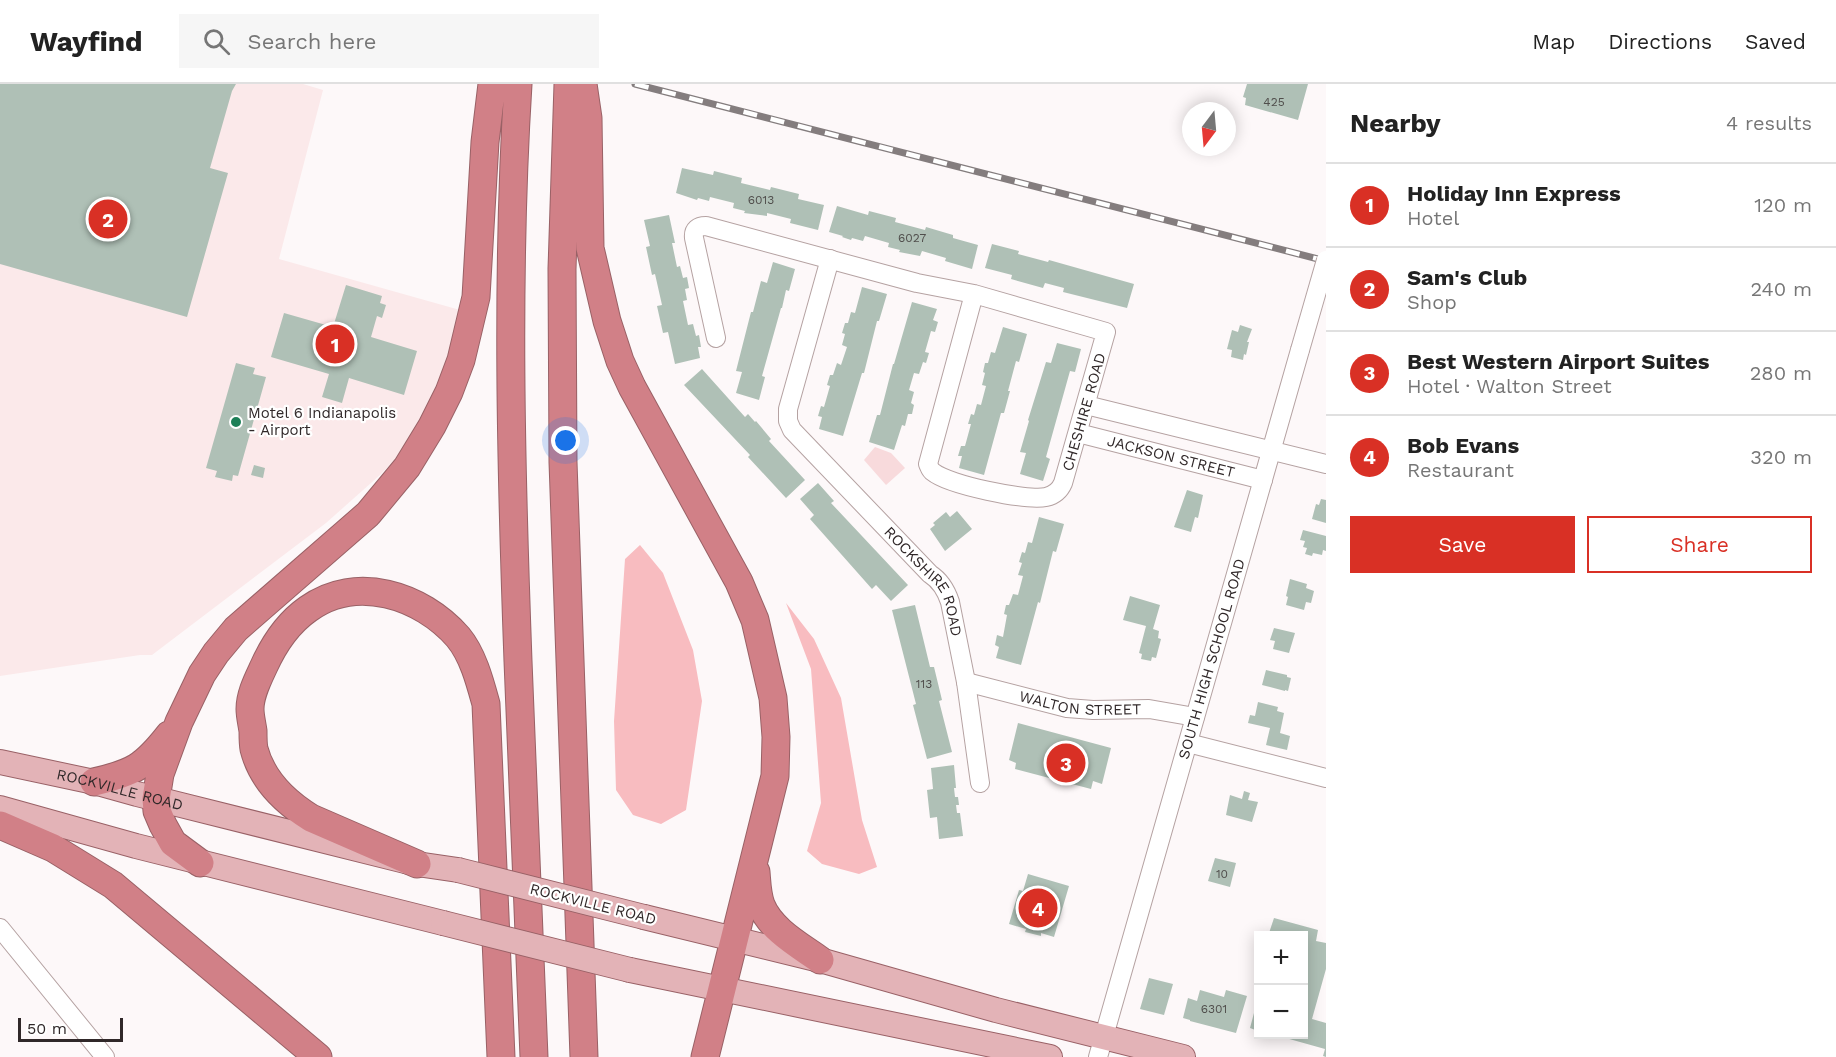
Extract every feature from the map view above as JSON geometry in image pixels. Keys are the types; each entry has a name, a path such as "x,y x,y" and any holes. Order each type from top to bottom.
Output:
{"highway":[{"path":"568,84 577,117 591,248 607,321 620,361 739,582 754,620 765,658 773,699 776,737 775,776 705,1057"},
{"path":"583,84 577,117 562,292 563,462 584,1057"},
{"path":"200,863 173,843 163,825 156,799 160,774 179,722 202,674 236,629 368,514 407,467 432,426 449,392 461,360 476,297 485,142 504,93"},
{"path":"504,93 512,216 514,559 534,1057"},
{"path":"417,864 311,818 296,808 269,781 260,766 254,748 250,708 256,682 269,654 285,630 308,609 330,597 357,591 384,593 411,600 435,616 459,638 477,671 486,704 501,1057"},
{"path":"94,782 121,776 137,768 155,752 179,722"},
{"path":"0,825 53,848 113,885 318,1057"},
{"path":"754,856 758,894 766,916 778,929 820,960"}],"main road":[{"name":"ROCKVILLE ROAD","path":"0,762 94,782 417,864 458,870 820,960 996,1010 1101,1047 1183,1057"},
{"path":"0,808 200,863 630,970 1050,1057"}],"street":[{"name":"CHESHIRE ROAD","path":"716,338 694,238 697,227 706,226 917,283 974,294 1106,332 1063,485 1058,492 1048,497 994,493 951,481 931,471 928,460 974,294"},
{"name":"ROCKSHIRE ROAD","path":"830,259 788,409 788,419 792,429 942,584 950,602 966,682 980,783"},
{"name":"SOUTH HIGH SCHOOL ROAD","path":"1101,1047 1326,260"},
{"path":"1086,405 1326,464"},
{"name":"JACKSON STREET","path":"1078,433 1263,480"},
{"name":"WALTON STREET","path":"966,682 1067,708 1149,709 1195,717"},
{"path":"1188,743 1326,778"},
{"path":"0,928 105,1057"}],"shaded area":[{"path":"0,84 303,84 323,90 279,259 460,310 459,329 441,383 404,450 380,475 326,523 152,655 0,676"},
{"path":"875,447 891,453 905,468 886,485 864,460"},
{"path":"640,545 663,573 693,650 702,701 686,810 661,824 633,815 616,790 614,721 625,559"},
{"path":"786,603 814,639 841,698 862,820 877,867 859,874 822,864 807,851 821,803 811,669"}],"building":[{"path":"0,84 236,84 210,168 228,173 187,317 0,264"},
{"path":"1247,84 1308,84 1298,120 1245,105 1246,98 1243,97"},
{"path":"682,168 713,175 714,171 742,178 741,183 799,194 798,199 824,205 818,230 790,223 791,219 767,213 767,216 744,213 745,211 733,208 734,203 710,197 709,201 698,198 697,200 676,193"},
{"path":"837,206 868,215 869,211 896,218 895,222 925,230 926,227 978,245 972,269 922,251 920,256 899,252 900,250 888,247 889,243 865,236 863,241 852,238 851,240 829,232"},
{"path":"669,215 677,267 680,266 683,278 687,277 689,288 685,289 687,300 683,301 688,325 693,324 696,336 699,335 701,347 698,347 700,358 675,364 668,332 663,333 657,306 662,305 646,247 650,246 644,220"},
{"path":"992,244 1019,251 1018,254 1048,262 1049,260 1134,284 1127,308 1063,292 1064,288 1045,283 1043,288 1011,279 1012,275 985,268"},
{"path":"773,262 795,269 789,291 786,290 762,376 765,377 759,400 736,393 742,372 736,371 761,281 767,283"},
{"path":"346,285 382,296 380,303 386,305 382,318 377,316 371,337 417,351 404,395 349,378 342,403 322,397 329,374 271,357 284,313 333,327"},
{"path":"862,287 887,294 843,436 819,429 822,417 818,416 821,406 824,407 830,386 827,385 830,375 833,375 837,363 841,365 847,347 842,345 845,334 842,333 851,312 855,313"},
{"path":"912,302 937,309 933,320 938,322 935,332 931,331 925,352 929,353 926,363 923,362 919,374 914,373 909,390 914,392 911,403 914,405 912,414 908,414 905,426 902,425 894,450 869,442 877,415 880,415"},
{"path":"1240,325 1252,329 1243,360 1231,357 1232,350 1227,349 1232,330 1238,332"},
{"path":"1003,327 1027,334 1019,362 1016,361 1004,413 1001,413 984,475 959,468 962,456 958,456 961,446 965,446 971,424 968,424 971,414 974,415 977,404 981,405 986,386 982,385 985,363 988,363 991,352 995,353"},
{"path":"1057,343 1081,349 1075,372 1070,371 1046,457 1050,459 1043,481 1020,474 1026,453 1020,452 1046,362 1051,363"},
{"name":"Motel 6 Indianapolis - Airport","path":"236,363 255,368 253,374 266,377 238,476 233,475 232,481 215,477 217,471 206,468"},
{"path":"702,369 745,417 748,414 756,421 771,439 769,441 805,480 786,498 748,457 750,455 684,385"},
{"path":"254,465 265,468 263,478 251,475"},
{"path":"818,483 834,501 831,503 908,585 891,601 876,585 872,589 810,519 814,515 800,499"},
{"path":"1187,490 1203,495 1198,518 1195,517 1191,532 1174,527"},
{"path":"1321,499 1326,500 1326,523 1312,519 1316,504 1319,505"},
{"path":"957,511 972,529 945,551 930,529 935,525 933,523 946,512 950,517"},
{"path":"1039,517 1064,524 1056,552 1053,551 1021,665 996,658 999,647 995,645 997,635 1003,637 1007,615 1004,614 1006,605 1009,605 1013,594 1018,595 1023,576 1018,575 1022,563 1019,562 1028,542 1032,543"},
{"path":"1303,530 1326,536 1326,551 1323,550 1322,555 1305,554 1307,548 1303,547 1305,541 1300,540"},
{"path":"1290,579 1307,584 1306,588 1314,591 1311,603 1306,602 1304,610 1286,605"},
{"path":"1130,596 1160,605 1153,629 1159,631 1158,638 1161,639 1156,658 1152,657 1151,661 1141,659 1142,654 1139,653 1146,626 1123,620"},
{"path":"915,605 930,667 934,667 942,700 939,701 952,752 927,759 913,705 916,704 892,610"},
{"path":"1274,628 1295,633 1289,653 1273,649 1275,641 1270,640"},
{"path":"1266,670 1291,678 1288,691 1262,685"},
{"path":"1258,702 1278,707 1277,711 1284,713 1280,733 1290,736 1287,750 1266,745 1270,728 1248,723 1250,715 1255,716"},
{"path":"1018,723 1111,748 1102,784 1093,781 1091,789 1015,769 1016,763 1009,760"},
{"path":"954,765 955,797 958,797 959,805 956,805 957,813 960,813 963,836 939,839 937,817 930,818 927,790 933,789 931,768"},
{"path":"1244,791 1250,793 1248,800 1258,802 1252,822 1226,815 1230,795 1242,799"},
{"path":"1215,858 1236,863 1230,887 1208,881"},
{"path":"1028,874 1069,886 1054,937 1025,932 1026,929 1009,924 1019,890 1023,891"},
{"path":"1274,918 1318,930 1316,941 1326,943 1326,969 1312,1019 1326,1023 1326,1057 1323,1056 1325,1049 1289,1039 1308,1039 1308,931 1270,931"},
{"path":"1149,978 1173,984 1164,1015 1140,1009"},
{"path":"1200,990 1224,997 1226,990 1247,996 1236,1033 1183,1018 1188,998 1197,1001"},
{"path":"1254,1013 1254,1030 1250,1028"}],"railway":[{"path":"635,84 1326,261"}],"place":[{"name":"Sam's Club","path":"108,219"},
{"name":"Holiday Inn Express","path":"335,344"},
{"name":"Motel 6 Indianapolis - Airport","path":"236,422"},
{"name":"Best Western Airport Suites","path":"1066,763"},
{"name":"Bob Evans","path":"1038,908"}]}
